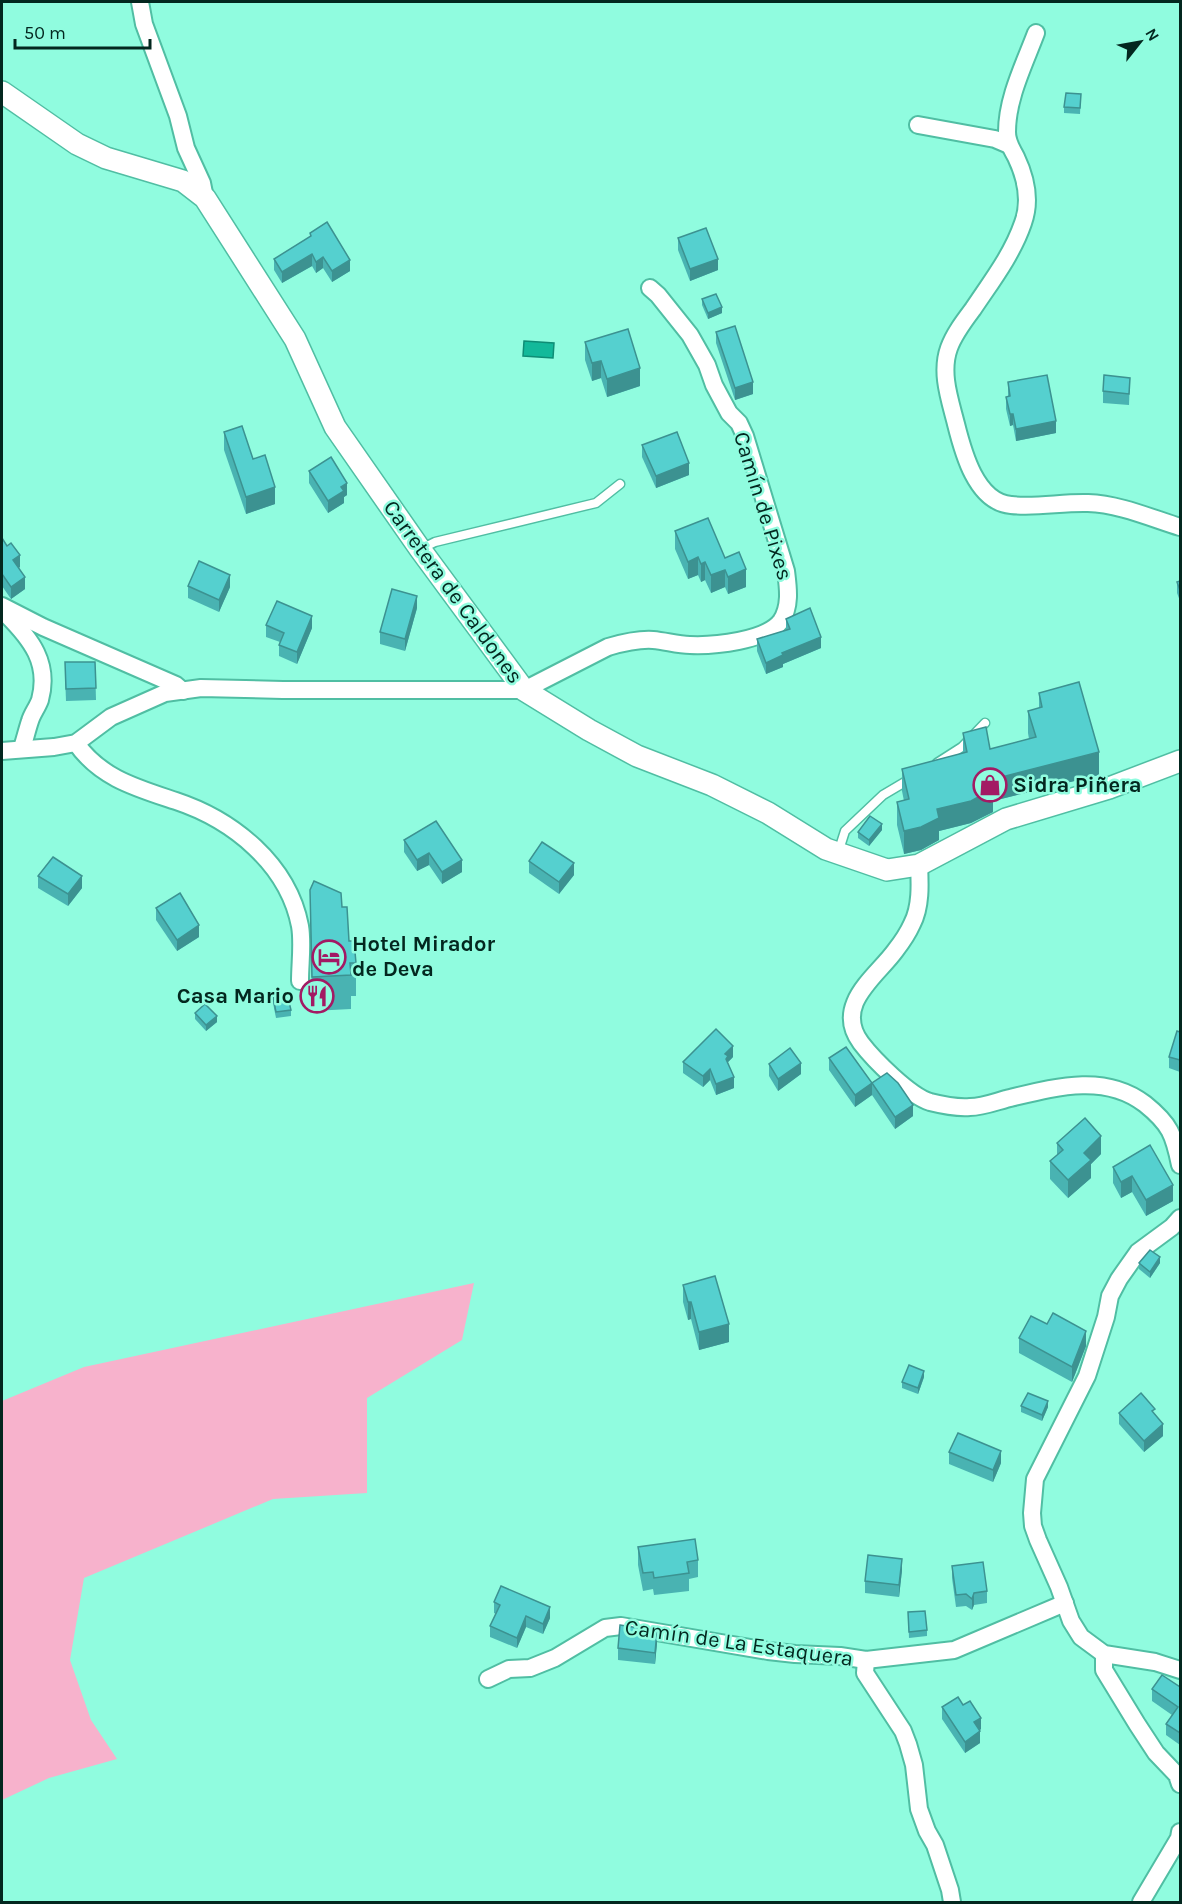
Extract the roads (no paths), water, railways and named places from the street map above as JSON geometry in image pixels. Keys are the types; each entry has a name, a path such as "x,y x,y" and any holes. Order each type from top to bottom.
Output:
{"street":[{"path":"140,2 144,24 178,116 186,148 202,183 205,198"},
{"path":"1036,33 1011,99 1006,134 1023,173 1027,194 1023,223 1001,267 960,328 949,349 945,380 963,451 970,470 980,485 1002,504 1012,506 1071,503 1108,505 1180,527"},
{"name":"Carretera de Caldones","path":"2,92 77,144 106,158 183,181 205,198 295,339 335,428 420,549 524,690 637,756 712,785 768,813 826,849 887,870 919,866 1006,819 1109,789 1180,761"},
{"path":"918,125 995,139 1009,145"},
{"name":"Camín de Pixes","path":"524,690 608,647 622,643 654,640 692,645 752,638 767,632 780,621 786,610 789,594 786,571 740,423 729,413 714,385 707,364 690,335 650,288"},
{"path":"2,607 176,685 183,691"},
{"path":"2,607 20,627 34,649 42,664 44,678 39,703 30,721 22,748"},
{"path":"2,751 54,747 76,742 111,717 165,693 201,688 524,690"},
{"path":"76,742 84,756 118,781 182,803 208,815 252,843 266,859 290,897 300,927 300,981"},
{"path":"919,866 920,891 914,921 895,951 862,988 853,1010 852,1025 861,1042 903,1086 928,1101 971,1108 1059,1086 1093,1085 1115,1088 1133,1095 1156,1113 1178,1138 1180,1165"},
{"path":"1180,1218 1172,1227 1138,1252 1119,1279 1110,1296 1106,1317 1087,1376 1035,1479 1032,1497 1033,1526 1071,1621 1081,1637 1104,1654 1155,1662 1180,1670"},
{"name":"Camín de La Estaquera","path":"488,1679 509,1669 530,1668 555,1658 605,1628 621,1626 768,1651 866,1660 954,1650 1065,1603"},
{"path":"1104,1654 1104,1670 1156,1753 1179,1780"},
{"path":"866,1660 865,1673 903,1731 908,1744 914,1765 919,1809 935,1845 952,1902"},
{"path":"1141,1902 1179,1838 1180,1832"}],"lane":[{"path":"420,549 435,542 596,503 620,484"},
{"path":"927,770 962,747 985,723"},
{"path":"838,853 844,831 883,795 918,775"}],"place":[{"name":"Sidra Piñera","path":"990,785"},
{"name":"Hotel Mirador de Deva","path":"329,957"},
{"name":"Casa Mario","path":"317,996"}]}
